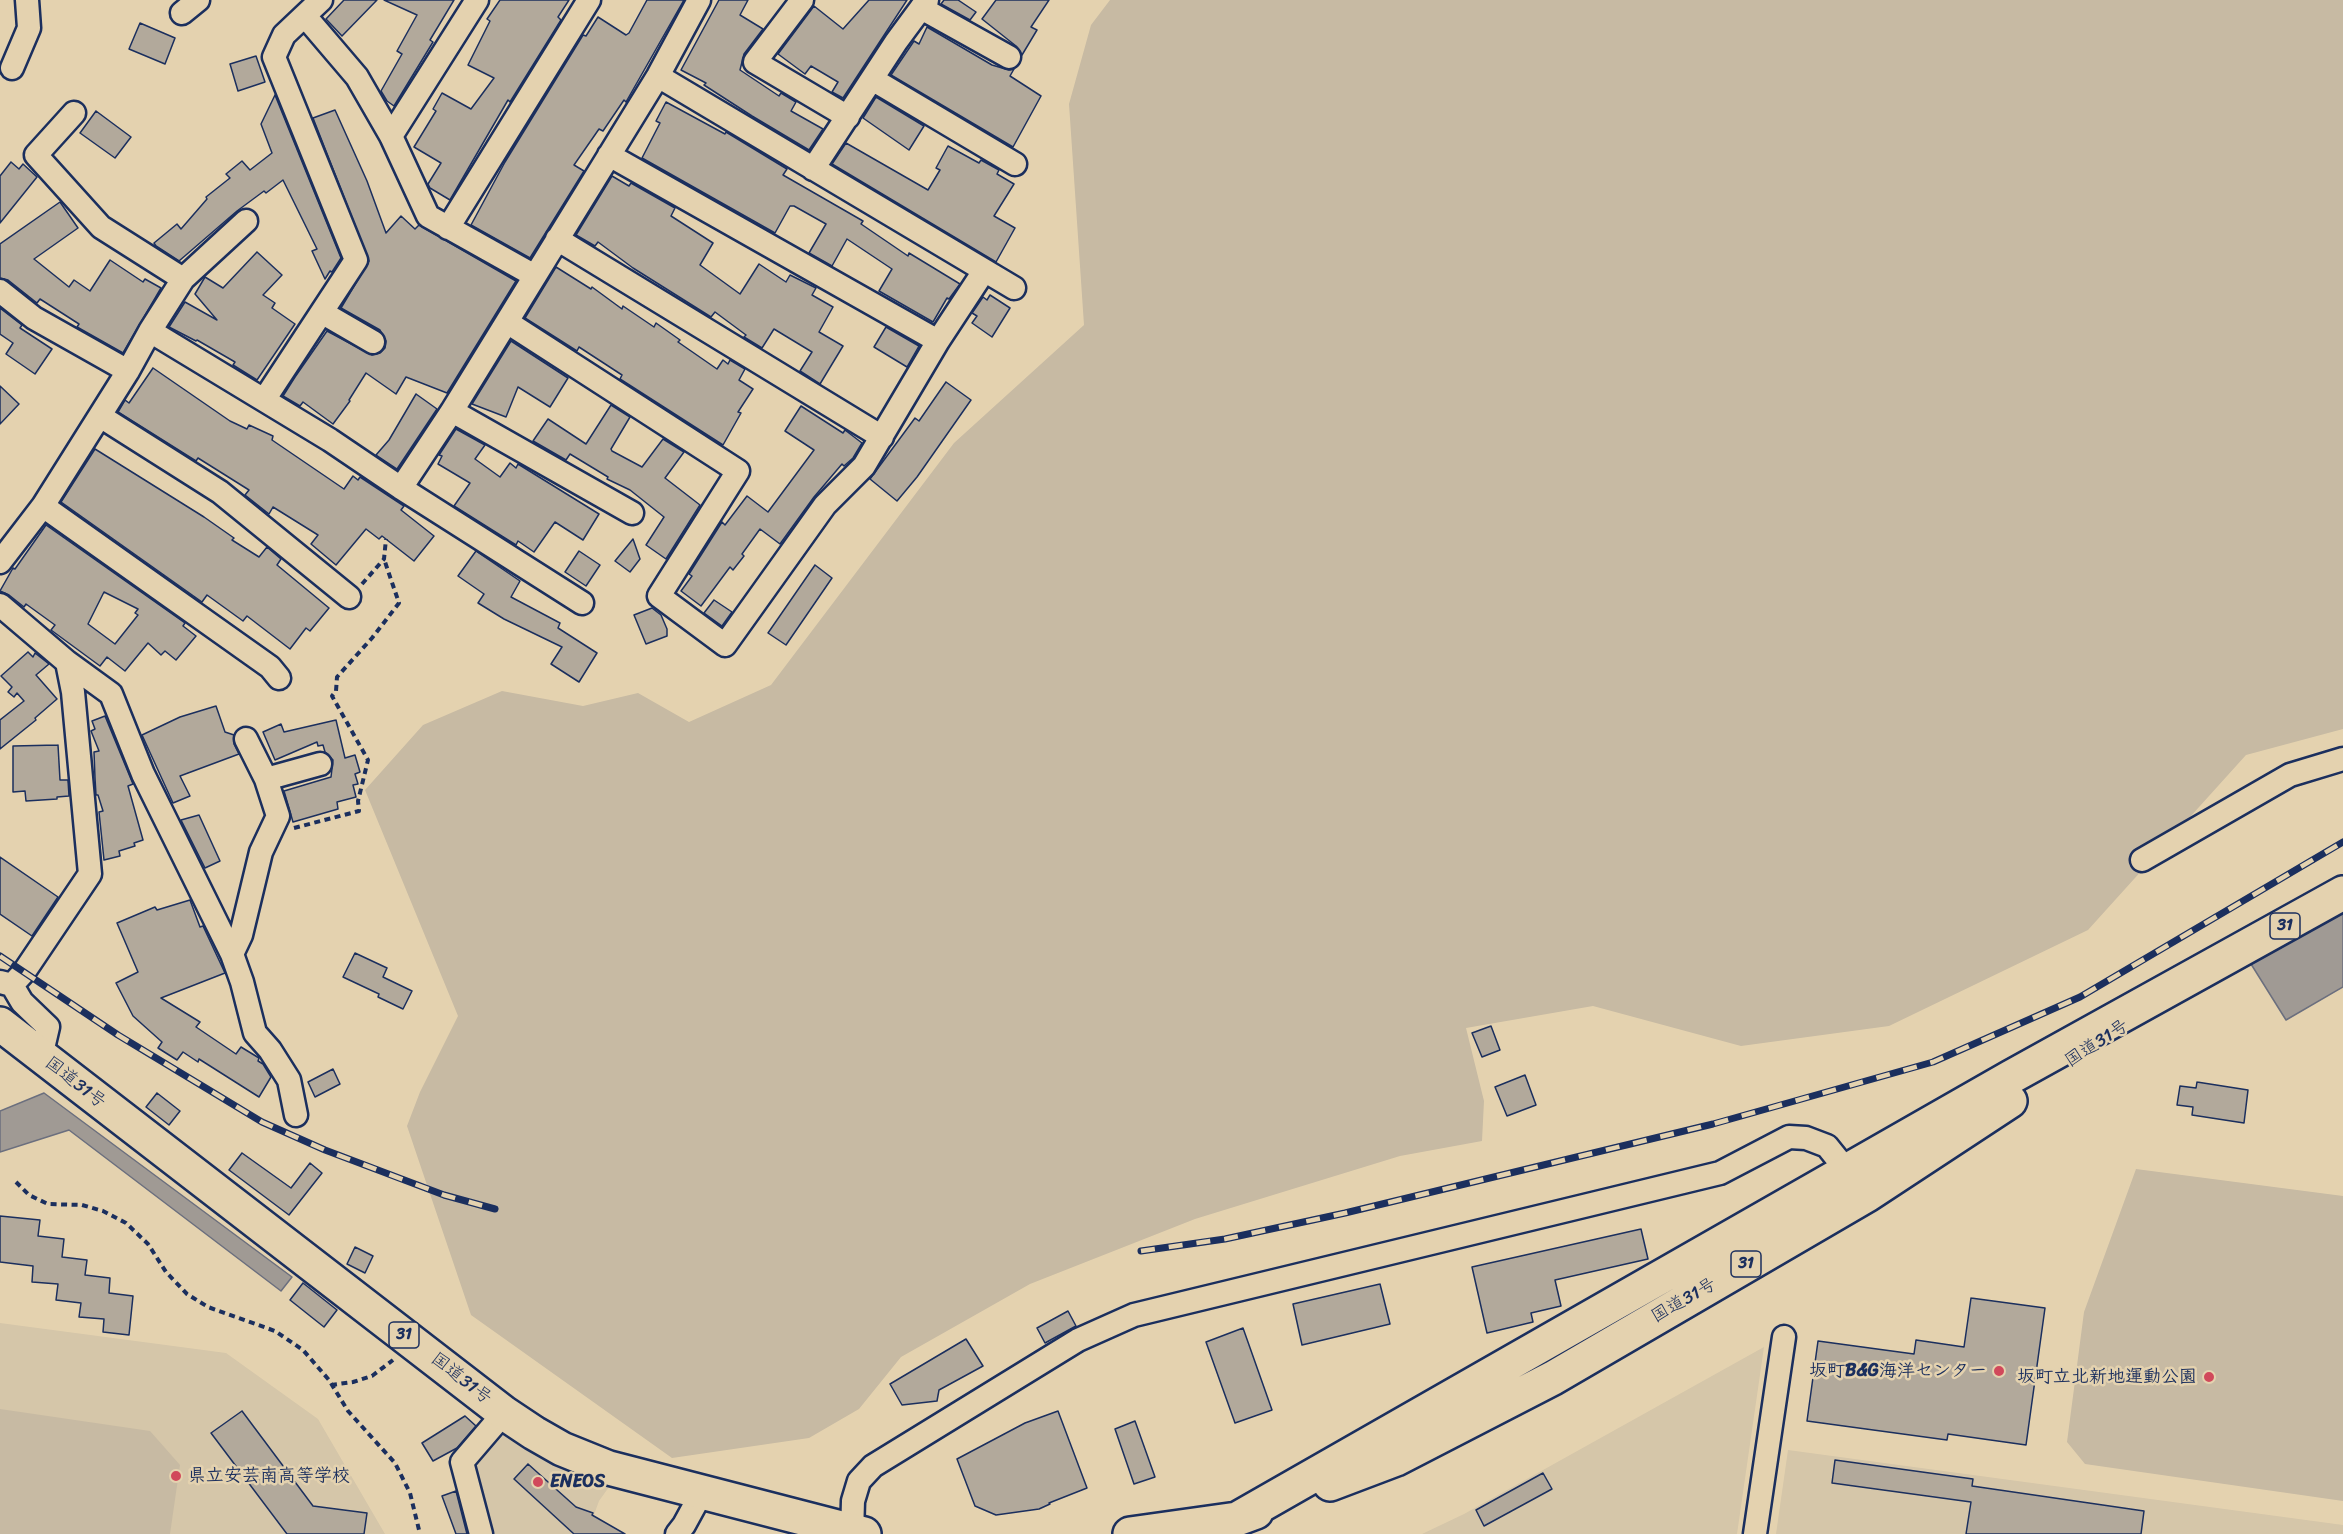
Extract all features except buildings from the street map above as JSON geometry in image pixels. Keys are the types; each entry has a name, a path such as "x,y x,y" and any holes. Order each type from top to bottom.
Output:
{"highway":[{"name":"国道31号","path":"1130,1534 1240,1529 1857,1182 2228,958 2343,893"},
{"name":"国道31号","path":"0,1024 504,1413 562,1449 609,1468 856,1534"}],"street":[{"path":"12,68 29,28 27,0"},
{"path":"264,400 356,260 274,57 284,35 321,0"},
{"path":"448,228 589,0"},
{"path":"401,488 452,411 658,76 699,0"},
{"path":"802,0 755,62 848,117"},
{"path":"391,136 470,2"},
{"path":"813,169 896,42 924,4 1008,57"},
{"path":"305,16 357,77 391,136 428,216 535,276"},
{"path":"658,76 1014,288"},
{"path":"872,79 1015,164"},
{"path":"74,113 36,155 101,227 183,279"},
{"path":"609,155 938,341"},
{"path":"0,562 43,506 183,279 246,221"},
{"path":"557,239 882,437"},
{"path":"507,322 738,471 659,596 725,645 825,505 864,466 938,341 984,271"},
{"path":"0,291 34,318 128,371"},
{"path":"322,313 374,342"},
{"path":"150,331 330,440 582,603"},
{"path":"452,411 632,513"},
{"path":"100,416 220,492 349,597"},
{"path":"43,506 270,667 279,678"},
{"path":"0,605 67,662 111,694 143,774 232,954 255,1033 270,1050 289,1080 296,1115"},
{"path":"41,1057 48,1027 6,983 24,972 90,874 74,692 67,662"},
{"path":"232,954 241,935 261,852 278,816 266,778 246,739"},
{"path":"2142,860 2290,775 2343,759"},
{"path":"266,778 320,764"},
{"path":"856,1534 853,1501 859,1481 873,1467 1078,1340 1134,1314 1720,1173 1789,1137 1806,1138 1827,1146 1857,1182"},
{"path":"1755,1534 1784,1337"},
{"path":"481,1534 462,1462 504,1413"},
{"path":"677,1534 702,1492"}],"path":[{"path":"261,852 273,852 287,833 296,827 359,812 358,801 368,760 332,696 336,691 337,677 399,603 384,559 386,539"},
{"path":"349,597 384,559"},
{"path":"16,1182 29,1195 48,1204 82,1205 103,1211 126,1223 148,1244 166,1272 187,1293 208,1307 275,1331 303,1350 348,1411 395,1463 410,1493 420,1534"},
{"path":"331,1385 372,1376 397,1358"}],"shaded area":[{"path":"1110,0 2343,0 2343,729 2246,755 2088,930 1889,1026 1741,1046 1593,1006 1466,1028 1484,1101 1482,1141 1400,1156 1195,1219 1030,1284 901,1357 859,1409 809,1438 672,1458 471,1315 407,1126 420,1092 458,1016 365,790 423,725 502,691 583,706 638,693 689,722 771,685 954,443 1084,325 1069,104 1091,25"},
{"path":"2343,913 2343,987 2286,1020 2251,964"},
{"path":"44,1093 292,1277 281,1291 69,1130 0,1152 0,1111"},
{"name":"坂町立北新地運動公園","path":"2136,1169 2343,1196 2343,1501 2085,1464 2067,1442 2084,1312"},
{"name":"県立安芸南高等学校","path":"0,1323 226,1353 318,1419 385,1534 0,1534"},
{"path":"1764,1347 1737,1534 1422,1534 1464,1514"},
{"path":"0,1409 150,1431 180,1465 170,1534 0,1534"},
{"name":"ENEOS","path":"505,1433 554,1466 609,1487 599,1501 587,1534 493,1534 476,1466"},
{"path":"1788,1450 2343,1525 2343,1534 1776,1534"}],"railway":[{"path":"1141,1251 1225,1239 1345,1213 1713,1124 1933,1062 2080,997 2343,842"},
{"path":"0,956 118,1035 262,1122 325,1150 444,1195 495,1209"}],"place":[{"name":"坂町B&G海洋センター","path":"1999,1371"},
{"name":"坂町立北新地運動公園","path":"2209,1377"},
{"name":"県立安芸南高等学校","path":"176,1476"},
{"name":"ENEOS","path":"538,1482"}]}
